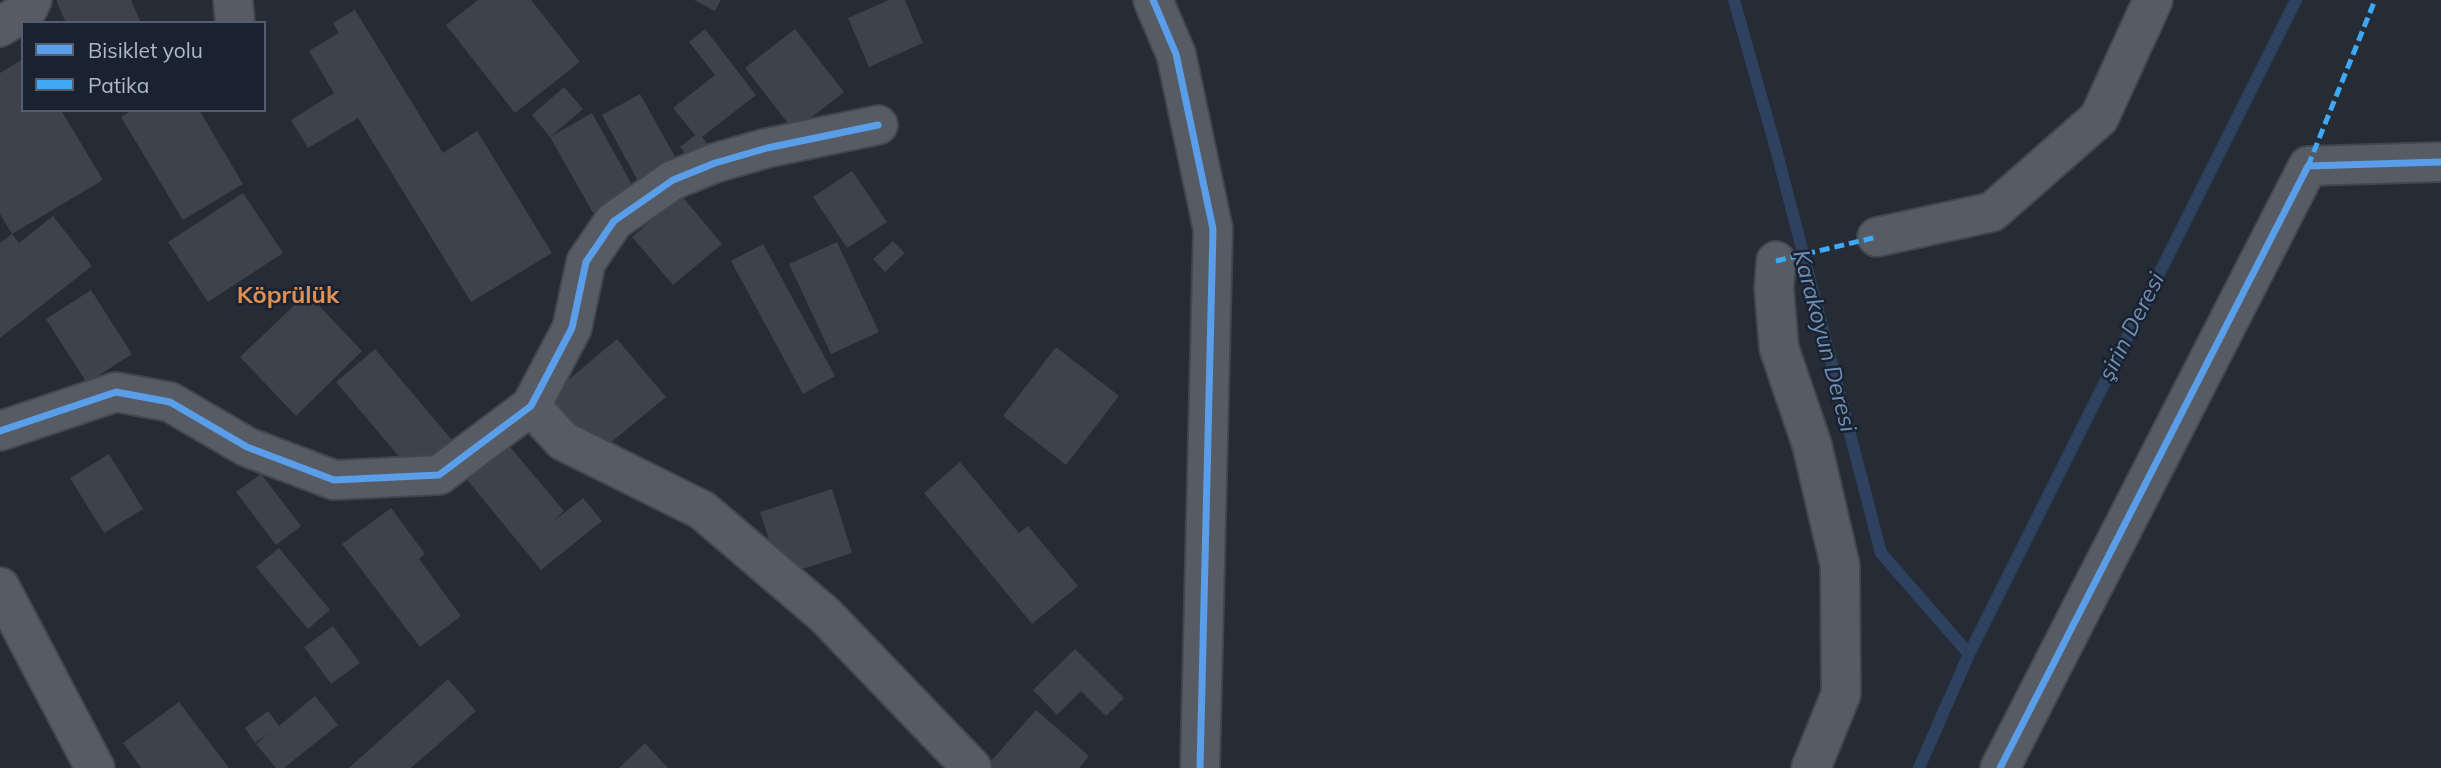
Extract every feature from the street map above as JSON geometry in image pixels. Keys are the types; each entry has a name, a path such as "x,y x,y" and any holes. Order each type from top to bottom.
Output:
{"street":[{"path":"0,27 27,10 32,0"},
{"path":"233,0 235,21"},
{"path":"1153,0 1176,54 1213,229 1200,768"},
{"path":"1877,237 1992,212 2099,118 2152,0"},
{"path":"0,431 116,392 170,402 247,447 334,480 439,475 531,406 572,328 586,262 614,221 673,180 715,163 767,148 878,125"},
{"path":"2000,768 2308,166 2441,162"},
{"path":"1776,261 1774,289 1779,348 1812,444 1840,565 1841,694 1811,768"},
{"path":"531,406 563,441 702,510 825,615 972,768"},
{"path":"0,587 95,768"}],"building":[{"path":"56,0 131,0 140,21 65,21"},
{"path":"478,0 531,0 580,62 515,113 446,25"},
{"path":"694,0 721,0 715,11"},
{"path":"889,0 905,0 923,43 869,67 848,18"},
{"path":"355,10 443,153 477,131 552,253 471,302 358,118 308,148 291,120 334,93 309,51 339,33 333,23"},
{"path":"705,29 756,95 702,137 710,147 692,162 680,147 695,135 673,108 715,75 689,42"},
{"path":"795,29 844,92 794,131 745,68"},
{"path":"21,60 21,112 62,112 103,180 12,234 0,214 0,73"},
{"path":"564,87 583,109 550,137 532,115"},
{"path":"640,94 678,162 639,183 602,115"},
{"path":"129,112 200,112 243,184 183,220 121,117"},
{"path":"592,113 635,190 593,213 550,137"},
{"path":"852,171 887,222 847,248 813,197"},
{"path":"243,193 283,253 208,302 168,242"},
{"path":"681,195 722,244 673,285 632,237"},
{"path":"53,216 92,266 0,338 0,243 12,234 19,243"},
{"path":"893,241 905,253 885,272 873,259"},
{"path":"837,242 879,332 831,354 789,264"},
{"path":"763,244 835,376 803,394 731,261"},
{"path":"91,290 132,354 87,383 46,319"},
{"path":"307,293 362,351 296,416 240,357"},
{"path":"617,339 666,397 597,454 549,396"},
{"path":"1056,347 1119,396 1066,465 1003,416"},
{"path":"375,349 452,440 412,472 336,382"},
{"path":"505,441 564,511 551,523 583,498 602,521 541,570 464,476"},
{"path":"109,454 143,509 104,533 70,478"},
{"path":"960,462 1019,533 1028,526 1078,586 1032,624 924,493"},
{"path":"261,474 301,526 276,545 236,492"},
{"path":"832,489 852,553 781,576 760,512"},
{"path":"391,508 425,554 419,559 461,616 420,647 342,544"},
{"path":"279,548 330,610 308,629 256,567"},
{"path":"333,626 360,663 331,684 304,647"},
{"path":"1075,649 1124,698 1106,716 1081,691 1057,715 1033,690"},
{"path":"448,679 476,711 411,768 349,768"},
{"path":"315,696 338,725 284,768 276,768 256,744 270,732 255,743 245,728 268,711 279,726"},
{"path":"179,702 229,768 141,768 123,743"},
{"path":"1036,710 1089,756 1079,768 985,768"},
{"path":"645,743 668,768 619,768"}],"waterway":[{"name":"Karakoyun Deresi","path":"1734,0 1777,153 1881,553 1969,654"},
{"name":"şirin Deresi","path":"1919,768 1969,654 2296,0"}],"marked path":[{"path":"2308,166 2375,0"},
{"path":"1776,261 1877,237"}],"cycle path":[{"path":"1153,0 1176,54 1213,229 1200,768"},
{"path":"0,431 116,392 170,402 247,447 334,480 439,475 531,406 572,328 586,262 614,221 673,180 715,163 767,148 878,125"},
{"path":"2000,768 2308,166 2441,162"}],"district":[{"name":"Köprülük","path":"288,296"}]}
